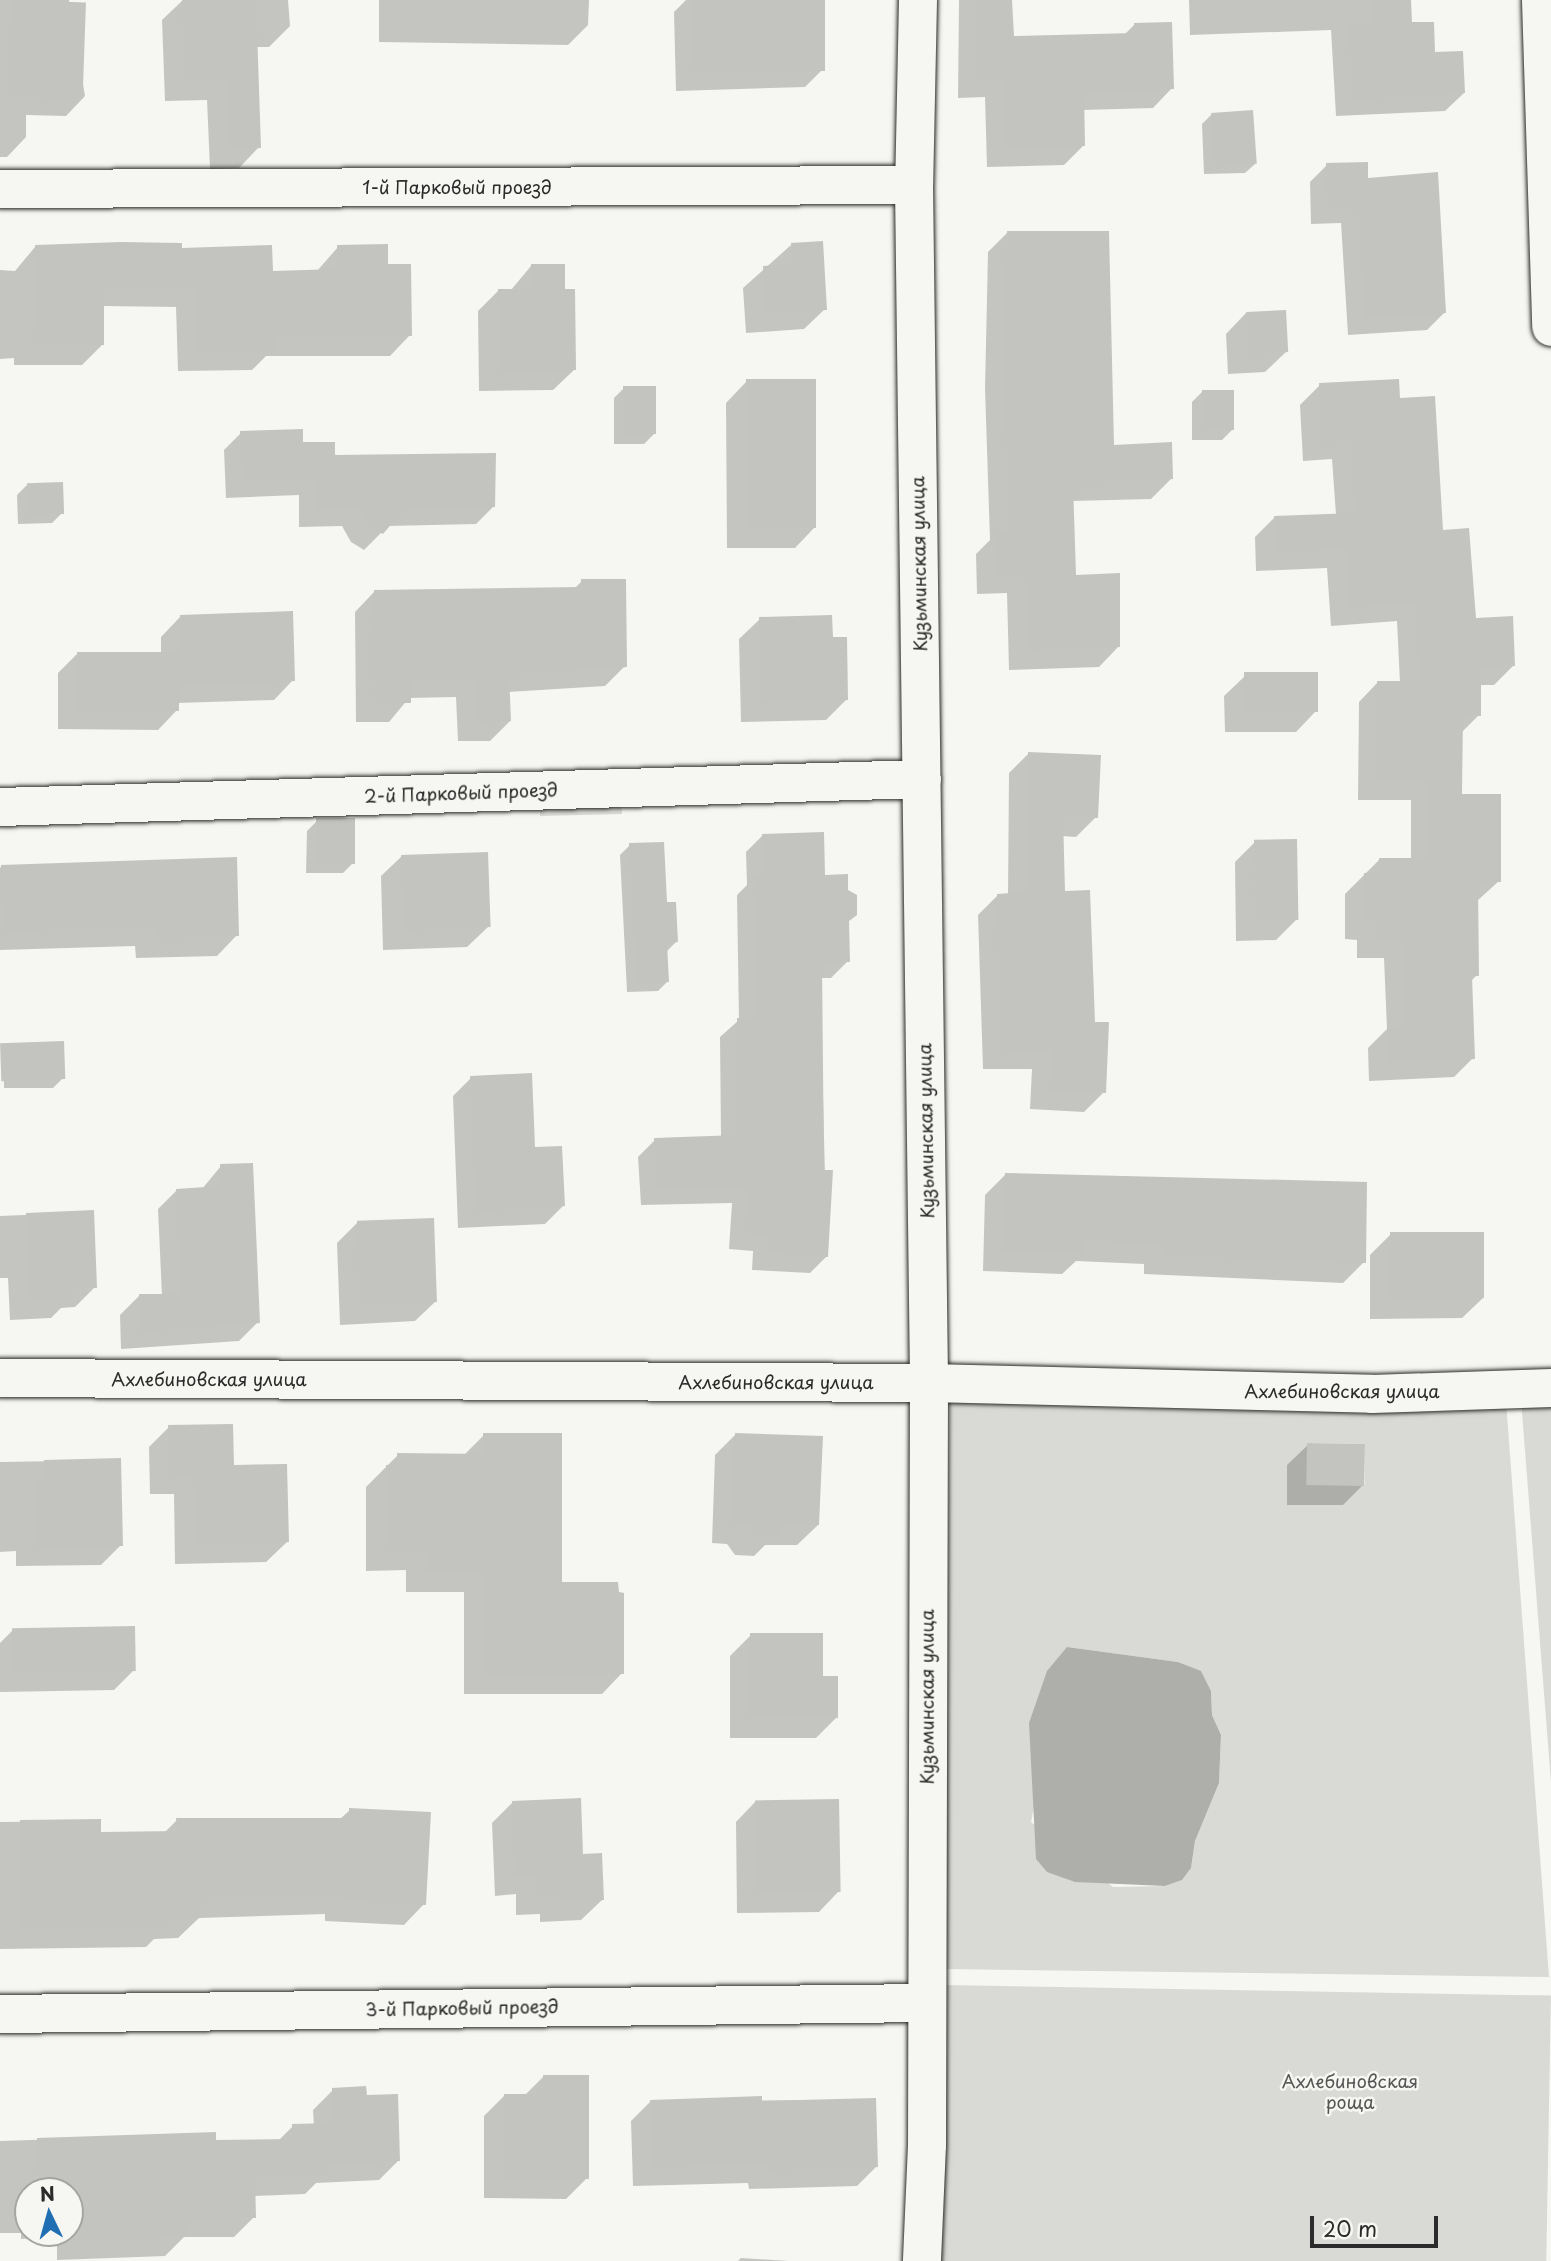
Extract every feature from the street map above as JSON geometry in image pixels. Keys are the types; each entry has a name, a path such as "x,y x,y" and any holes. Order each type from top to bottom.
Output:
{"street":[{"name":"Кузьминская улица","path":"918,0 914,186 929,1383 925,2003 927,2145 922,2261"},
{"path":"1541,0 1551,327"},
{"name":"1-й Парковый проезд","path":"0,189 914,186"},
{"name":"2-й Парковый проезд","path":"0,807 922,779"},
{"name":"Ахлебиновская улица","path":"0,1378 929,1383 1372,1394 1551,1388"},
{"name":"3-й Парковый проезд","path":"0,2014 925,2003"}],"green space":[{"path":"621,799 622,814 540,816 540,806"},
{"path":"950,1382 1505,1388 1549,1977 945,1969","holes":["1307,1443 1365,1444 1365,1485 1307,1485","1067,1647 1178,1662 1201,1672 1211,1691 1212,1715 1221,1735 1219,1783 1195,1841 1191,1868 1182,1880 1165,1886 1113,1887 1031,1822"]},
{"path":"1520,1387 1551,1387 1551,1782"},
{"name":"Ахлебиновская роща","path":"944,1985 1551,1996 1546,2261 939,2261"}],"shaded area":[{"path":"1067,1647 1178,1662 1201,1671 1211,1691 1212,1715 1221,1735 1219,1783 1195,1841 1191,1868 1182,1880 1165,1886 1075,1882 1047,1872 1036,1859 1029,1723 1047,1671"}],"building":[{"path":"11,0 86,3 83,99 8,96"},
{"path":"182,0 256,0 261,148 230,149 227,80 185,81"},
{"path":"694,0 825,0 825,71 694,71"},
{"path":"977,0 1012,0 1014,36 1134,33 1134,23 1172,22 1174,89 1084,92 1085,146 1006,148 1004,78 977,79"},
{"path":"1372,0 1411,0 1412,22 1434,22 1435,52 1463,51 1465,93 1353,99 1349,25 1374,25"},
{"path":"1253,110 1257,164 1215,167 1211,113"},
{"path":"1368,162 1368,178 1438,172 1446,313 1365,318 1358,206 1327,208 1326,163"},
{"path":"1007,231 1109,231 1114,445 1172,442 1173,479 1073,482 1076,575 1120,573 1120,647 1029,650 1026,574 997,575 995,532 1010,532 1004,368"},
{"path":"823,241 827,310 766,313 763,266 792,264 791,243"},
{"path":"182,243 182,248 272,245 273,271 337,269 337,245 388,244 388,264 411,264 412,336 274,336 275,350 197,352 196,287 104,286 104,345 34,345 35,245"},
{"path":"531,264 565,264 565,289 575,289 576,370 499,371 498,289 531,289"},
{"path":"1286,310 1288,352 1248,354 1246,312"},
{"path":"746,379 816,379 816,528 746,528"},
{"path":"1399,379 1400,398 1435,396 1443,530 1469,528 1476,618 1513,616 1515,666 1481,667 1481,716 1463,715 1462,794 1501,794 1501,882 1478,882 1479,976 1472,976 1475,1059 1388,1062 1387,1027 1406,1026 1403,939 1376,939 1376,921 1364,920 1364,873 1379,873 1379,858 1430,858 1430,782 1377,781 1377,681 1419,681 1416,602 1350,607 1346,549 1275,552 1274,516 1355,513 1351,440 1322,442 1319,383"},
{"path":"623,386 656,386 656,434 623,434"},
{"path":"1202,390 1234,390 1234,430 1202,430"},
{"path":"303,429 303,442 335,442 335,455 496,453 495,507 404,509 383,534 368,525 360,509 316,510 316,478 243,481 240,431"},
{"path":"63,482 64,514 28,515 27,483"},
{"path":"581,579 626,579 627,667 509,674 511,721 477,722 476,678 411,679 411,703 375,703 374,590 581,587"},
{"path":"293,611 295,681 179,685 179,711 77,710 77,652 181,652 180,615"},
{"path":"832,615 833,637 847,637 848,700 761,702 759,617"},
{"path":"1244,672 1318,672 1318,712 1244,712"},
{"path":"1028,752 1101,755 1098,818 1063,816 1065,891 1090,890 1095,1022 1109,1022 1106,1093 1049,1090 1051,1050 1002,1050 997,894 1027,892"},
{"path":"316,818 355,818 355,864 316,864"},
{"path":"824,832 825,875 848,874 848,890 857,895 857,915 849,921 850,962 822,962 824,1170 833,1170 828,1257 769,1253 770,1235 745,1233 748,1187 657,1189 654,1138 738,1135 737,1018 756,1018 754,876 764,876 762,834"},
{"path":"1297,839 1298,920 1255,921 1254,840"},
{"path":"664,842 667,902 676,902 678,942 667,943 669,982 636,983 629,843"},
{"path":"488,852 491,927 404,930 401,855"},
{"path":"237,857 239,936 155,938 155,926 3,931 1,865"},
{"path":"64,1041 65,1079 1,1081 0,1043"},
{"path":"532,1073 535,1147 562,1146 565,1206 476,1211 470,1076"},
{"path":"253,1163 260,1323 139,1331 139,1294 181,1294 176,1189 221,1186 220,1164"},
{"path":"1005,1173 1367,1182 1366,1263 1164,1255 1164,1244 1085,1240 1084,1254 1002,1251"},
{"path":"94,1210 97,1288 73,1288 73,1298 30,1300 26,1213"},
{"path":"434,1218 437,1302 360,1305 357,1221"},
{"path":"1390,1232 1484,1232 1484,1298 1390,1298"},
{"path":"233,1424 234,1465 287,1464 289,1542 195,1544 194,1474 170,1474 168,1425"},
{"path":"483,1433 562,1433 562,1582 618,1582 619,1592 624,1593 624,1674 483,1674 483,1572 426,1572 426,1550 386,1551 386,1465 397,1465 397,1453 483,1454"},
{"path":"735,1433 823,1436 819,1525 785,1525 776,1536 756,1535 748,1524 732,1523"},
{"path":"1307,1443 1365,1444 1364,1486 1306,1485"},
{"path":"121,1458 123,1546 35,1547 35,1479 45,1479 44,1460"},
{"path":"135,1626 136,1671 13,1673 12,1628"},
{"path":"750,1633 823,1633 823,1676 838,1676 838,1718 750,1718"},
{"path":"581,1798 583,1854 602,1853 604,1900 560,1902 560,1894 536,1895 535,1875 515,1876 512,1801"},
{"path":"839,1799 841,1892 757,1893 755,1800"},
{"path":"349,1808 431,1812 426,1905 345,1901 345,1895 200,1898 200,1918 168,1919 168,1927 22,1929 20,1820 101,1819 101,1832 177,1831 176,1818 349,1818"},
{"path":"543,2075 589,2075 589,2179 504,2178 504,2094 543,2094"},
{"path":"366,2086 367,2095 398,2094 400,2161 326,2164 326,2175 255,2177 256,2218 186,2218 187,2237 84,2241 84,2177 38,2177 37,2138 216,2132 216,2140 292,2139 292,2124 333,2123 332,2088"},
{"path":"762,2096 762,2101 876,2098 878,2167 768,2170 768,2164 652,2167 650,2100"}]}
